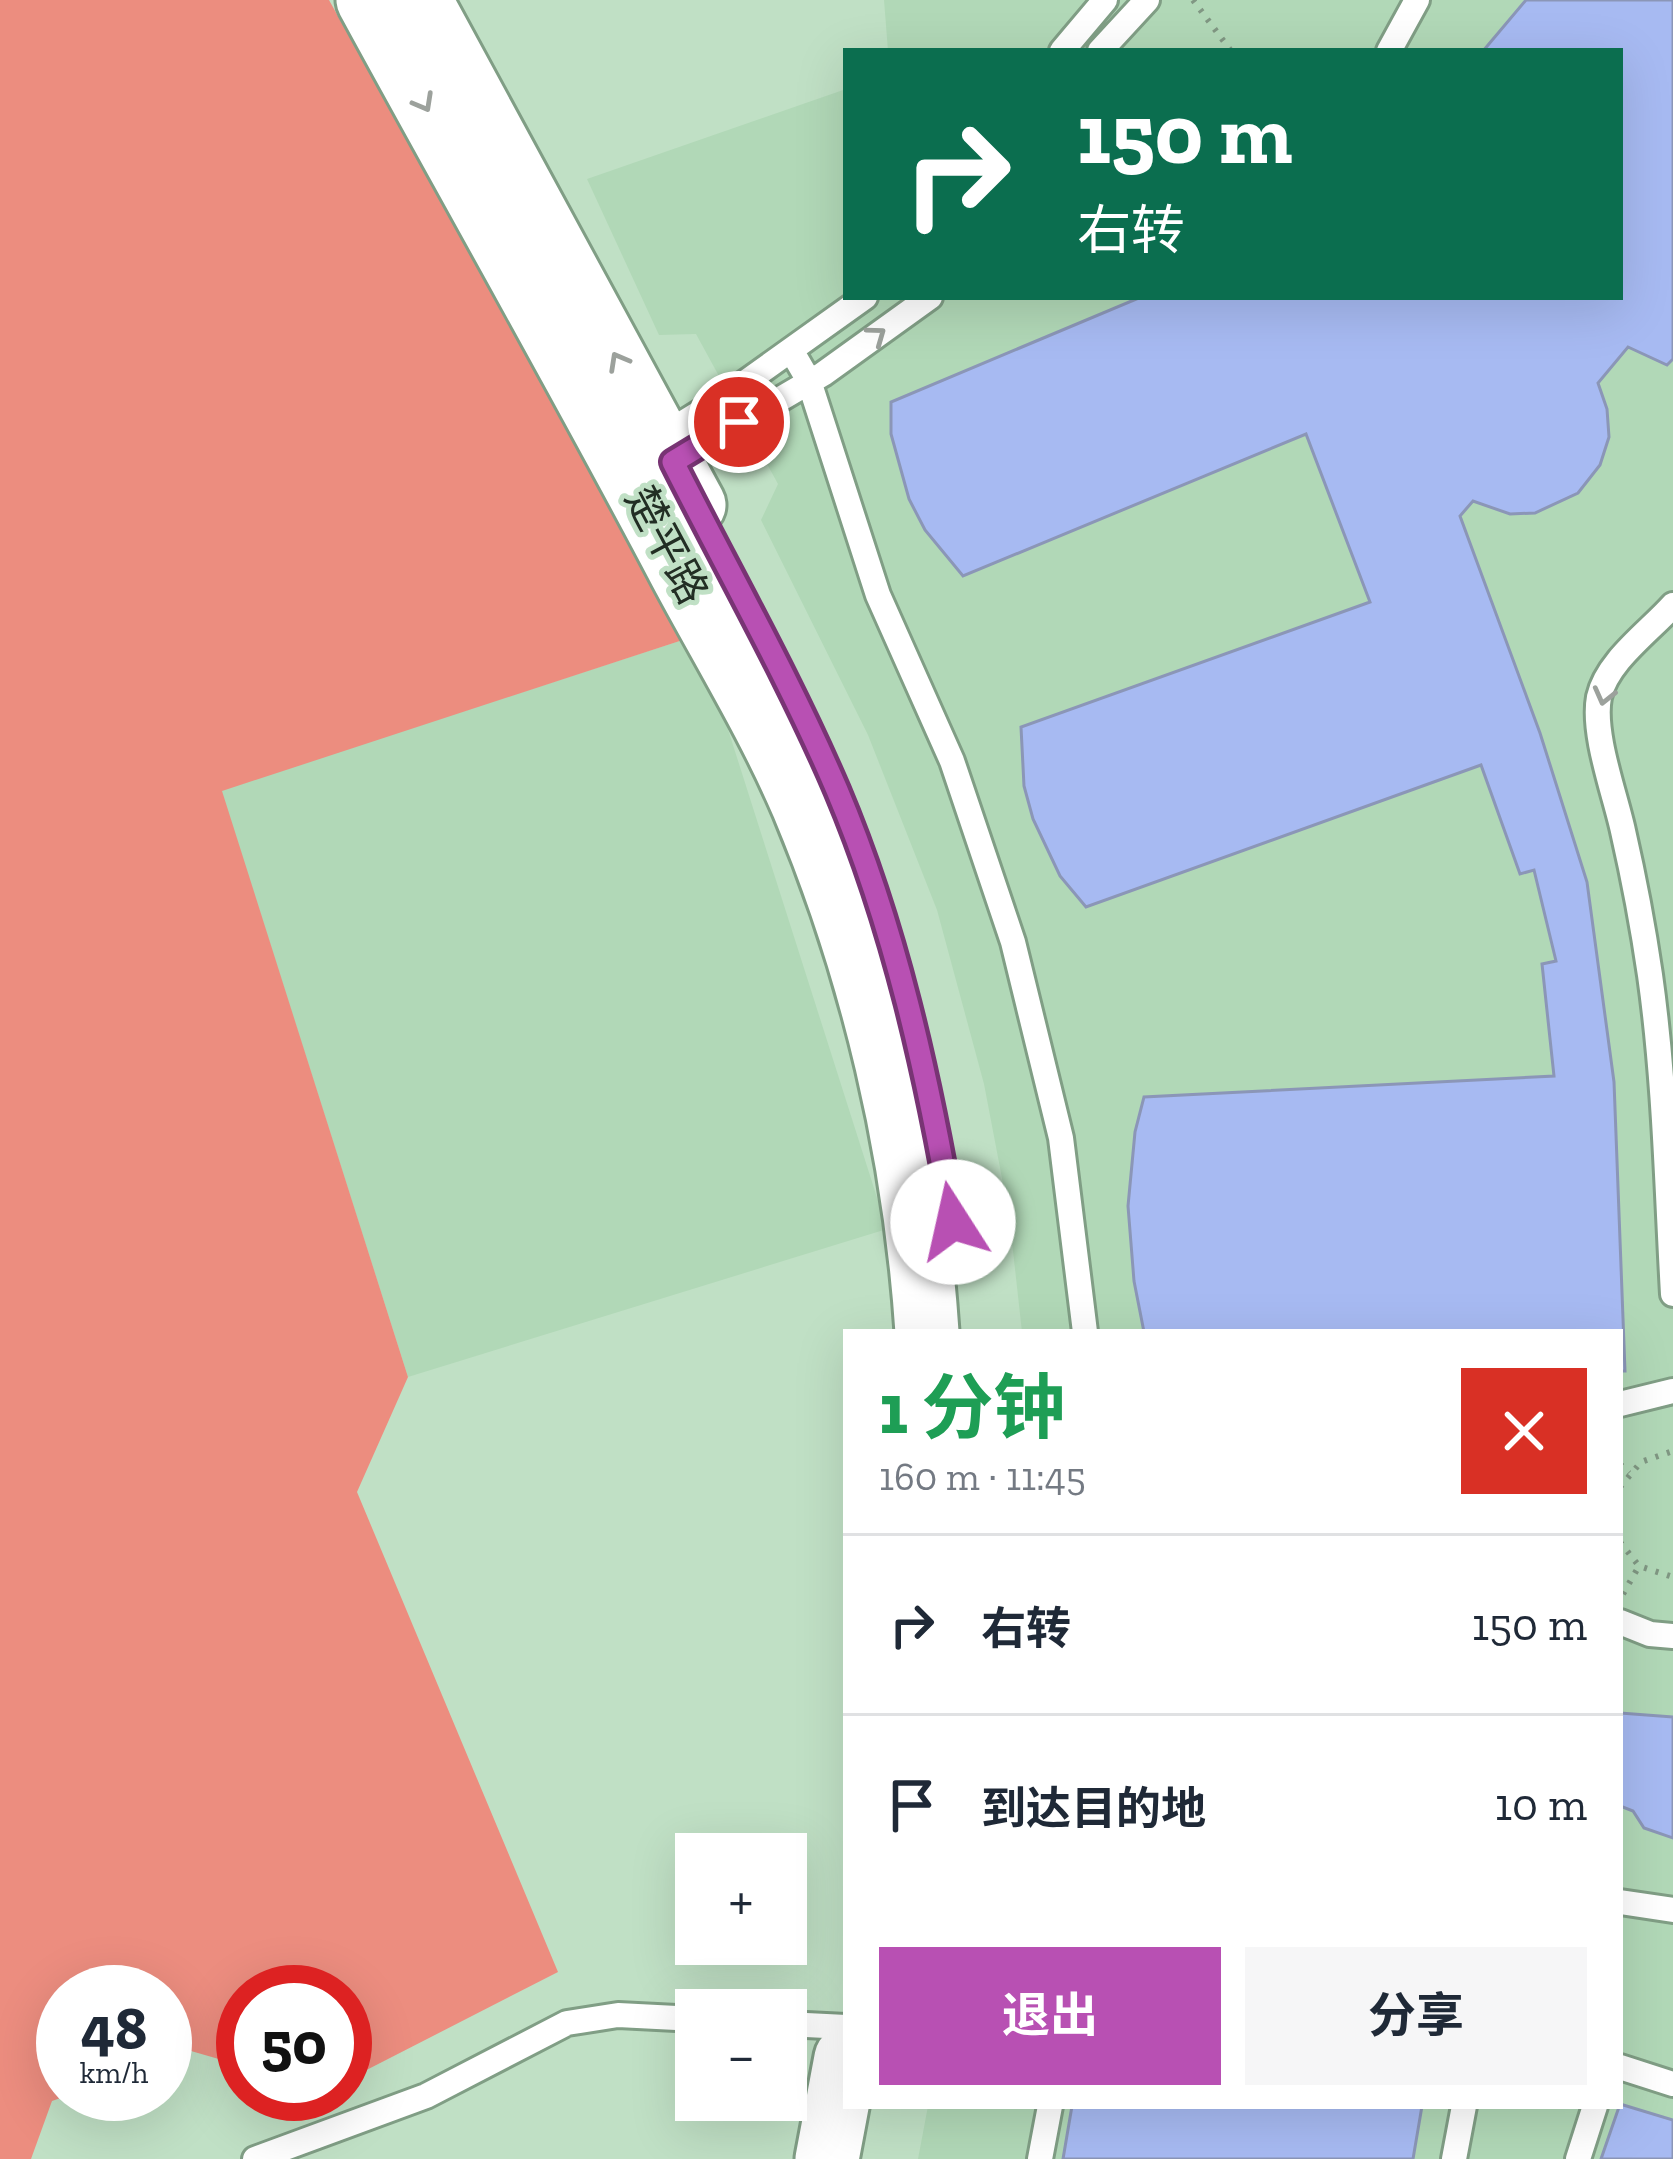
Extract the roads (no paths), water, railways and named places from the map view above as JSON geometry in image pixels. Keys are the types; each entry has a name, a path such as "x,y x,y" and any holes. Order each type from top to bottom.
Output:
{"main road":[{"name":"楚平路","path":"368,0 513,218 836,788 879,905 933,1116 967,1329"},
{"name":"楚平路","path":"420,0 513,218"},
{"name":"楚平路","path":"647,461 802,803 843,916 900,1119 915,1207 927,1329"},
{"path":"827,2159 843,2074"},
{"path":"867,2159 876,2109"}],"lane":[{"path":"1064,48 1105,0"},
{"path":"1103,48 1147,0"},
{"path":"1391,48 1417,0"},
{"path":"647,461 861,300"},
{"path":"647,461 809,382 926,300"},
{"path":"791,350 809,382 878,596 952,761 1013,942 1061,1138 1085,1329"},
{"path":"1673,605 1622,658 1605,680 1599,699 1607,766 1651,979 1665,1120 1673,1294"},
{"path":"1623,1403 1673,1390"},
{"path":"1623,1623 1650,1634 1673,1636"},
{"path":"1623,1902 1673,1910"},
{"path":"255,2159 426,2096 567,2024 618,2015 675,2018"},
{"path":"807,2025 843,2027"},
{"path":"1623,2068 1673,2084"},
{"path":"1040,2159 1049,2109"},
{"path":"1454,2159 1463,2109"},
{"path":"1578,2159 1594,2109"}]}
